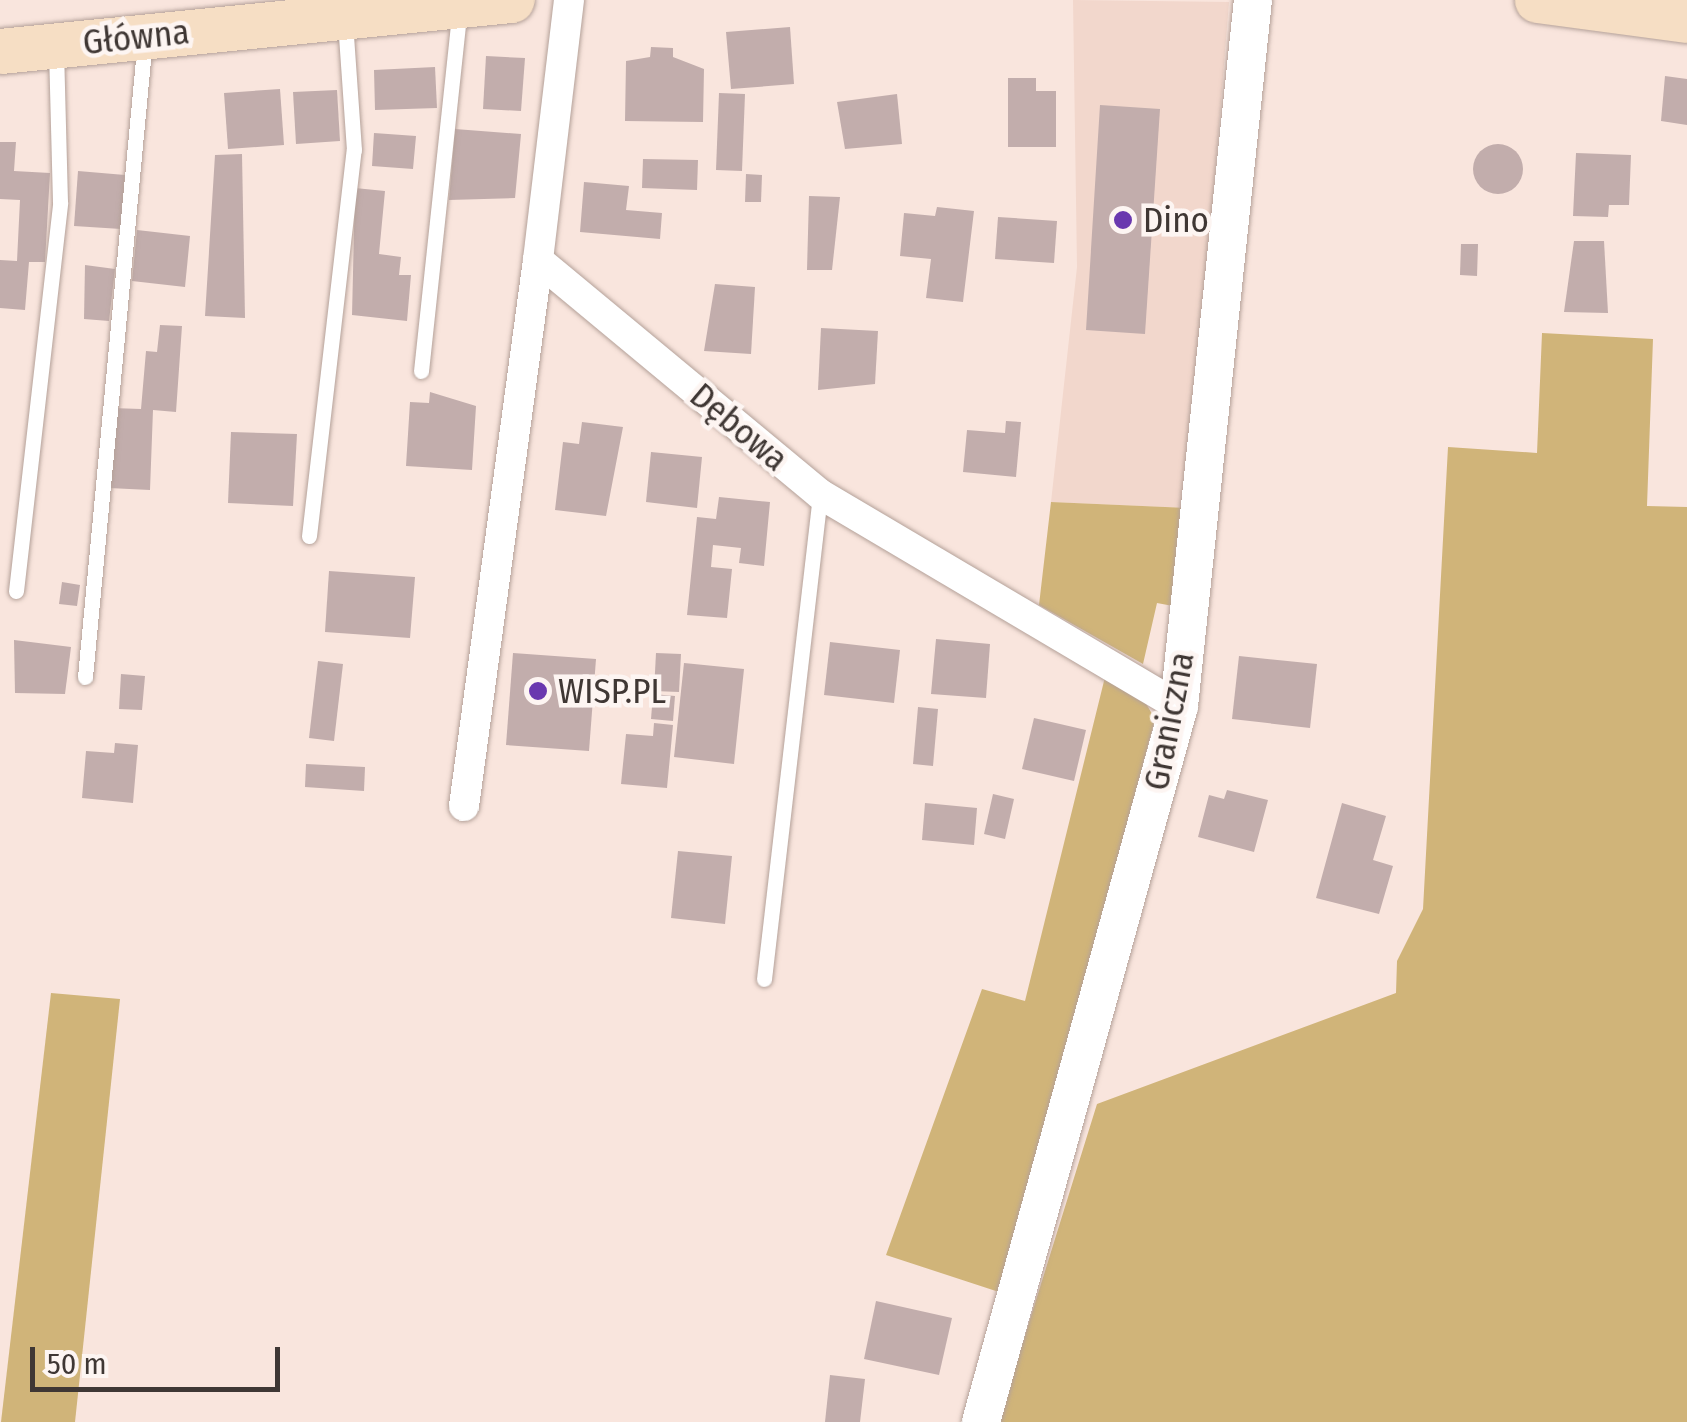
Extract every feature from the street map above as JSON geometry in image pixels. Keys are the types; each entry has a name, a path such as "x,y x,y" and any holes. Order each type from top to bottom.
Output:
{"main road":[{"name":"Główna","path":"0,51 511,0"},
{"path":"1537,0 1687,20"}],"street":[{"path":"464,806 569,0"},
{"name":"Graniczna","path":"981,1422 1179,706 1253,0"},
{"name":"Dębowa","path":"538,260 820,494 1179,706"}],"lane":[{"path":"421,371 460,5"},
{"path":"309,536 354,150 345,17"},
{"path":"85,677 145,37"},
{"path":"16,591 60,202 56,46"},
{"path":"764,979 820,494"}],"shaded area":[{"path":"1073,0 1229,2 1188,508 1051,502 1077,267"},
{"path":"1542,333 1653,339 1647,506 1687,507 1687,1422 998,1422 1097,1104 1396,993 1397,961 1423,909 1448,447 1537,453"},
{"path":"1051,502 1188,508 1173,606 1157,603 1143,664 1039,605"},
{"path":"1105,677 1144,700 1155,719 1002,1293 886,1255 982,989 1025,1001"},
{"path":"51,993 120,999 75,1422 1,1422"}],"building":[{"path":"790,27 794,84 731,89 726,32"},
{"path":"651,47 673,48 673,57 704,69 703,122 625,121 626,61 650,57"},
{"path":"486,56 525,58 521,111 483,109"},
{"path":"435,67 437,108 375,110 374,70"},
{"path":"1665,76 1687,79 1687,125 1661,121"},
{"path":"1008,78 1036,78 1036,91 1056,91 1056,147 1008,147"},
{"path":"280,89 284,145 228,149 224,93"},
{"path":"337,90 340,141 296,144 293,92"},
{"path":"719,93 745,94 742,171 716,170"},
{"path":"897,94 902,144 845,149 837,102"},
{"name":"Dino","path":"1100,105 1160,109 1145,334 1086,330"},
{"path":"455,129 521,134 515,198 449,200"},
{"path":"374,133 416,136 413,169 372,166"},
{"path":"0,142 16,142 14,171 50,173 45,262 29,262 25,310 0,308 0,260 17,261 20,200 0,199"},
{"path":"1498,144 1516,151 1523,169 1516,187 1498,194 1480,187 1473,169 1480,151"},
{"path":"1576,153 1631,155 1629,205 1609,205 1608,217 1573,216"},
{"path":"242,154 245,318 205,316 215,155"},
{"path":"643,159 698,160 697,190 642,188"},
{"path":"78,171 125,175 121,229 74,226"},
{"path":"746,174 762,175 761,202 745,202"},
{"path":"584,182 629,186 626,210 662,213 660,239 580,232"},
{"path":"355,188 385,191 379,254 401,257 399,275 411,275 407,321 352,315"},
{"path":"809,196 840,197 832,270 807,270"},
{"path":"937,207 974,211 963,302 926,298 931,259 900,256 904,213 935,216"},
{"path":"998,217 1057,221 1054,263 995,259"},
{"path":"137,230 190,236 185,287 132,281"},
{"path":"1574,241 1604,241 1608,313 1564,312"},
{"path":"1461,244 1478,244 1477,276 1460,275"},
{"path":"85,265 115,269 109,321 84,319"},
{"path":"715,284 755,287 751,354 704,351"},
{"path":"160,325 182,326 176,412 153,410 150,490 109,488 112,408 141,409 146,351 157,352"},
{"path":"821,328 878,331 875,384 818,390"},
{"path":"430,392 476,406 472,470 406,466 410,402 429,403"},
{"path":"1006,421 1021,422 1016,477 963,472 967,430 1005,433"},
{"path":"582,422 623,427 606,516 555,510 563,442 579,444"},
{"path":"231,432 297,434 293,506 228,503"},
{"path":"651,452 702,457 697,508 646,502"},
{"path":"719,497 770,502 764,566 739,563 741,548 713,545 711,567 732,569 727,618 687,615 697,517 716,519"},
{"path":"329,571 415,577 410,638 325,632"},
{"path":"62,582 80,585 77,606 59,604"},
{"path":"936,639 990,644 986,698 931,694"},
{"path":"14,640 71,647 65,694 15,693"},
{"path":"830,642 900,650 894,703 824,695"},
{"path":"513,653 596,659 589,751 506,745"},
{"path":"656,653 681,654 679,692 654,691"},
{"path":"1239,656 1317,664 1310,728 1232,719"},
{"path":"318,661 343,664 334,741 309,738"},
{"path":"684,663 744,669 734,764 674,757"},
{"path":"121,674 145,676 142,710 119,709"},
{"path":"653,694 675,696 673,721 651,719"},
{"path":"918,707 938,709 933,766 913,764"},
{"path":"1034,718 1086,730 1074,781 1022,769"},
{"path":"654,723 673,725 667,788 621,784 626,734 653,736"},
{"path":"115,743 138,745 133,803 82,798 86,751 114,753"},
{"path":"306,764 365,767 364,791 305,787"},
{"path":"1227,790 1268,800 1254,852 1198,837 1209,795 1224,799"},
{"path":"993,794 1014,799 1005,839 984,834"},
{"path":"925,803 977,808 974,845 922,840"},
{"path":"1342,803 1386,816 1373,860 1393,866 1379,914 1316,898"},
{"path":"678,851 732,856 725,924 671,918"},
{"path":"876,1301 952,1318 939,1375 864,1359"},
{"path":"830,1375 865,1379 860,1422 825,1422"}],"place":[{"name":"Dino","path":"1123,220"},
{"name":"WISP.PL","path":"538,691"}]}
